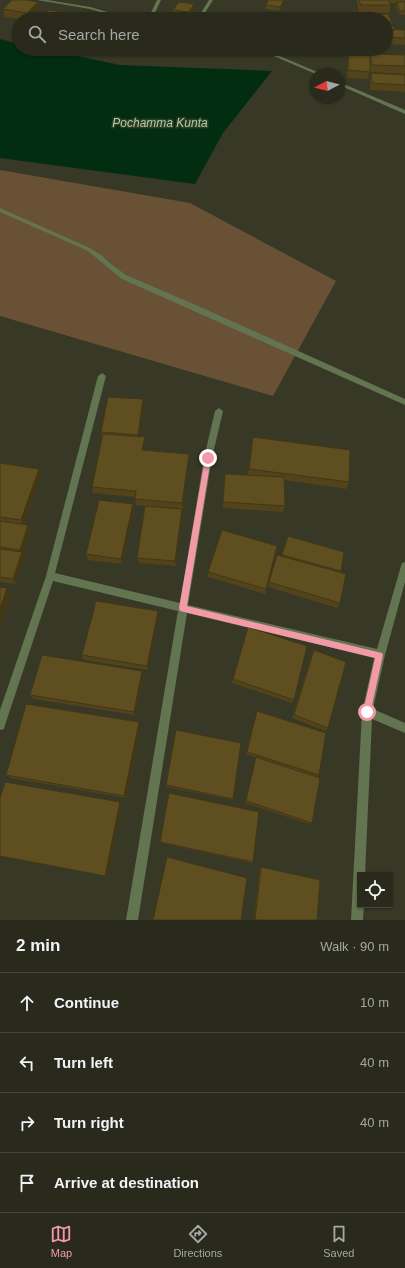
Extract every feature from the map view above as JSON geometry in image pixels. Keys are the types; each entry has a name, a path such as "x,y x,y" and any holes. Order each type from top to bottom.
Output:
{"street":[{"path":"38,0 90,6 108,12"},
{"path":"153,12 159,0"},
{"path":"203,12 211,0"},
{"path":"276,56 309,69"},
{"path":"345,86 405,112"},
{"path":"0,210 88,249 99,256 109,266 124,277 405,402"},
{"path":"1,720 50,576 102,376"},
{"path":"132,920 208,458 219,411"},
{"path":"357,920 367,712 380,655 405,566"},
{"path":"50,576 380,655"},
{"path":"367,712 405,728"}],"shaded area":[{"path":"0,170 190,203 336,281 273,396 0,316"}],"water":[{"name":"Pochamma Kunta","path":"0,39 12,42 12,56 77,56 120,65 272,71 223,133 195,184 0,158"}],"building":[{"path":"12,0 38,2 28,12 3,9"},
{"path":"268,0 284,0 280,7 266,5"},
{"path":"359,0 389,0 391,5 361,5"},
{"path":"179,2 194,4 189,12 173,10"},
{"path":"397,2 405,2 405,11 400,11"},
{"path":"49,10 62,12 47,12"},
{"path":"393,29 405,30 405,38 393,37"},
{"path":"405,55 405,66 372,65 370,56"},
{"path":"349,56 370,56 370,72 348,70"},
{"path":"371,73 405,75 405,85 372,83"},
{"path":"108,397 143,399 138,435 101,432"},
{"path":"103,434 145,437 142,450 189,454 182,503 135,499 136,491 92,487"},
{"path":"253,437 350,450 349,482 249,469"},
{"path":"0,463 39,469 21,520 0,517"},
{"path":"225,474 284,477 285,506 223,502"},
{"path":"99,500 133,504 121,559 86,554"},
{"path":"145,506 182,509 175,561 137,558"},
{"path":"0,521 28,525 20,550 0,547"},
{"path":"222,530 277,546 266,589 208,572"},
{"path":"288,536 344,552 341,571 282,555"},
{"path":"0,549 22,552 13,579 0,577"},
{"path":"277,555 346,574 340,603 269,582"},
{"path":"0,587 7,588 0,609"},
{"path":"96,601 158,611 147,666 82,655"},
{"path":"248,627 307,646 294,700 233,679"},
{"path":"314,650 346,662 328,728 294,715"},
{"path":"42,655 142,671 134,712 30,695"},
{"path":"26,704 139,722 124,796 6,775"},
{"path":"257,711 326,733 319,775 247,752"},
{"path":"176,730 241,743 233,799 166,785"},
{"path":"256,757 320,778 312,823 246,801"},
{"path":"5,782 120,802 105,876 0,856 0,798"},
{"path":"169,793 259,812 253,862 160,842"},
{"path":"167,857 247,878 241,920 153,920"},
{"path":"261,867 320,880 317,920 255,920"}],"route":[{"path":"208,458 183,608 380,655 367,712"}]}
